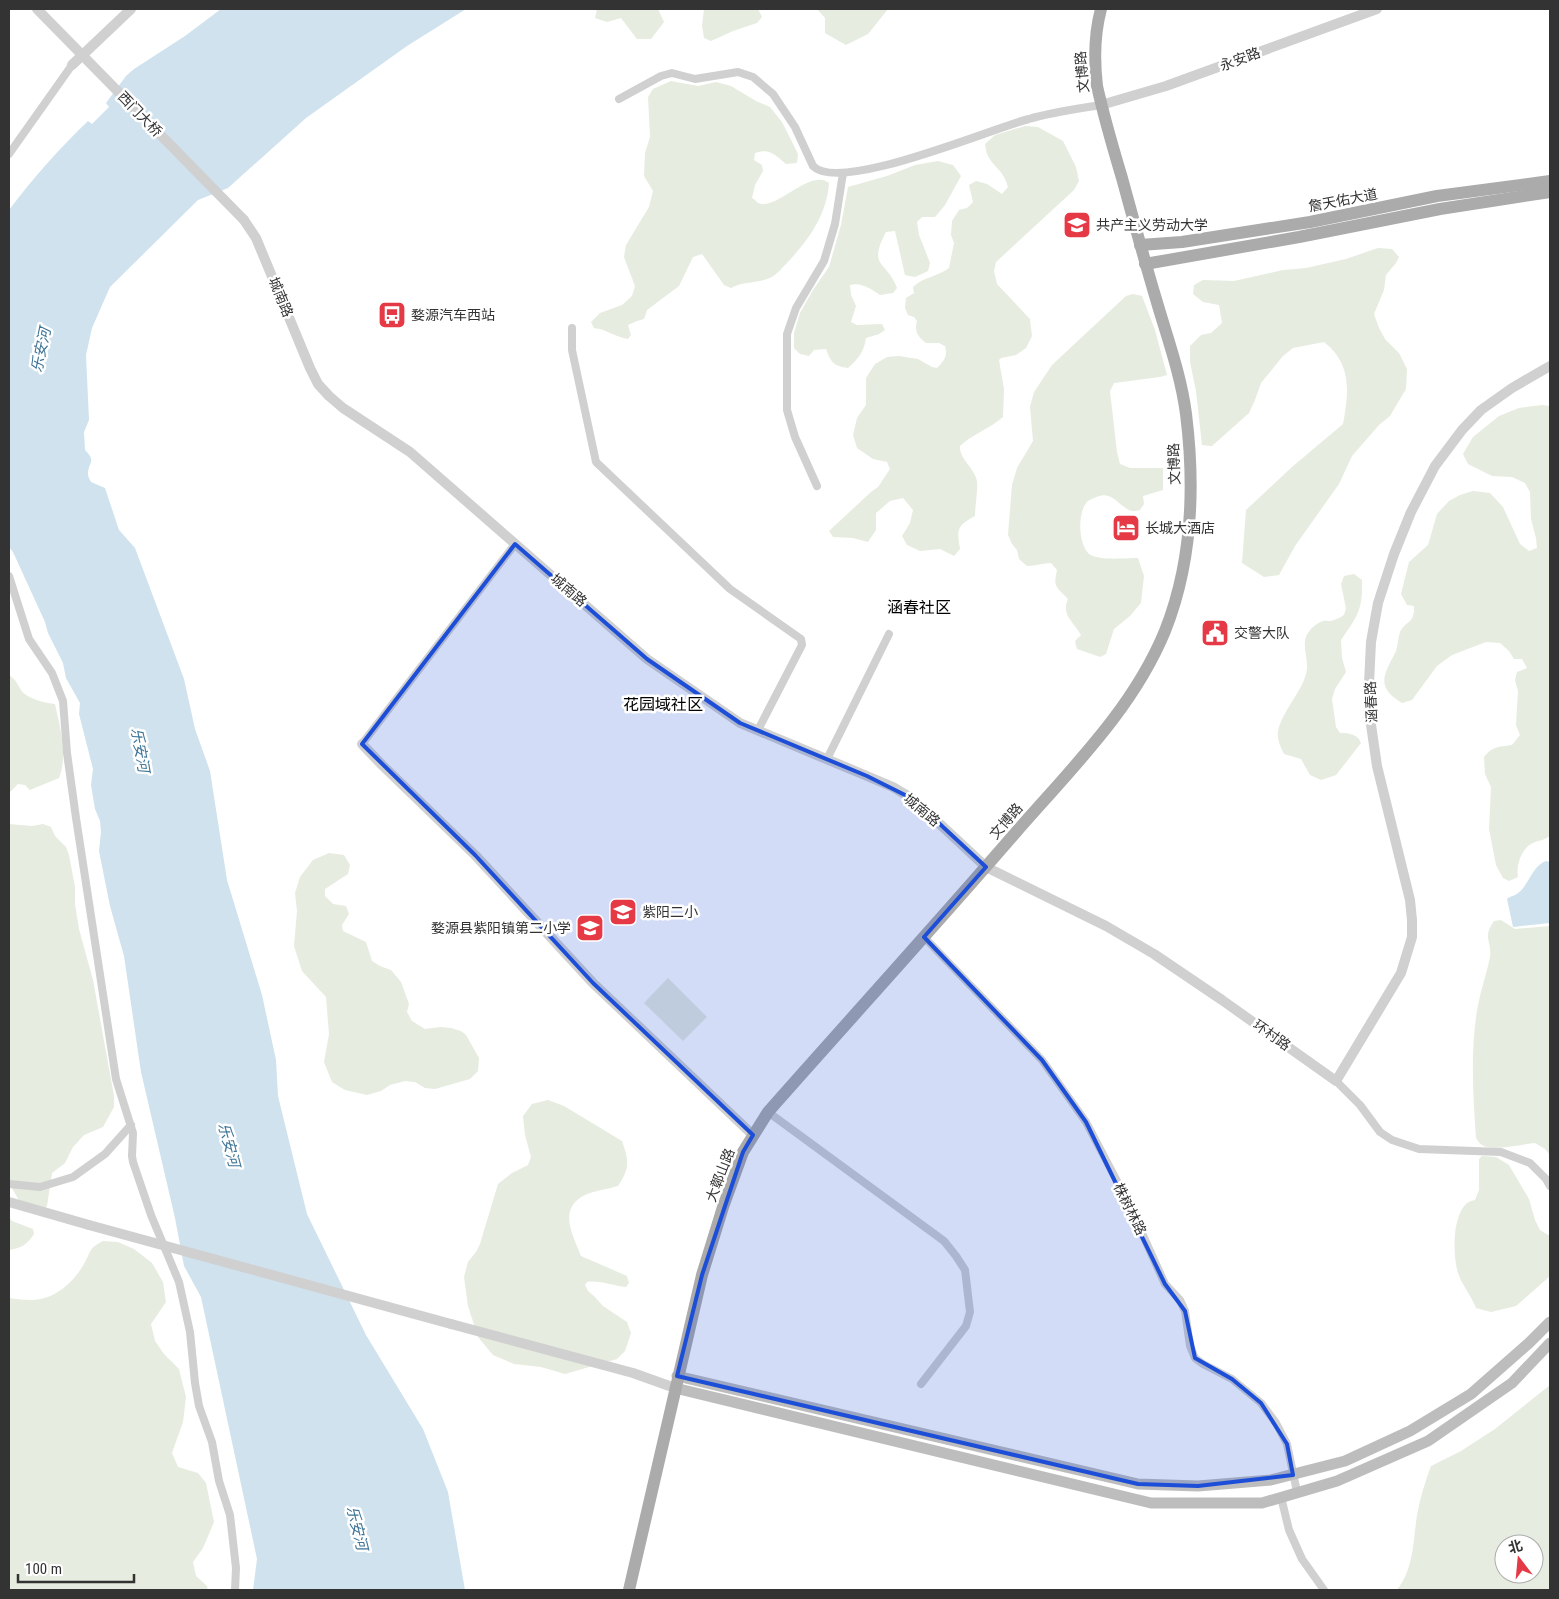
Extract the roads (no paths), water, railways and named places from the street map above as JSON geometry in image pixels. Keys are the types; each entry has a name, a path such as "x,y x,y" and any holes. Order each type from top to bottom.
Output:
{"main road":[{"name":"文博路","path":"986,867 1082,758 1141,680 1164,632 1176,597 1189,523 1189,447 1181,387 1101,105 1094,63 1101,9"},
{"name":"詹天佑大道","path":"1140,245 1192,241 1310,222 1437,196 1550,181"},
{"name":"詹天佑大道","path":"1145,264 1440,209 1550,192"},
{"name":"大鄣山路","path":"629,1590 702,1275 723,1207 743,1152 768,1112 986,867"},
{"path":"676,1382 1138,1484 1198,1486 1271,1480 1345,1461 1410,1431 1471,1394 1550,1322"},
{"path":"676,1382 1151,1503 1262,1503 1337,1480 1428,1440 1512,1382 1550,1343"}],"street":[{"name":"西门大桥","path":"37,9 244,220"},
{"path":"9,154 72,65 131,9"},
{"name":"永安路","path":"1101,105 1166,86 1377,9"},
{"path":"619,99 667,74 672,73 695,79 738,72 753,77 773,94 796,127 813,166 817,170 843,173 927,154 1029,119 1101,105"},
{"path":"818,486 795,437 787,410 787,334 796,308 824,261 835,224 843,173"},
{"name":"城南路","path":"244,220 256,238 318,384 342,408 410,452 647,659 740,723 893,787 913,799 986,867"},
{"path":"572,328 572,350 596,462 730,589 801,639 802,645 758,730"},
{"name":"涵春路","path":"1336,1081 1400,973 1412,937 1410,900 1377,766 1368,704 1371,642 1378,603 1394,554 1411,512 1436,466 1462,430 1481,410 1512,388 1550,366"},
{"path":"515,544 362,744 476,855 593,983 753,1135"},
{"path":"9,576 30,639 52,673 63,702 67,753 76,818 116,1079 134,1138 133,1162 151,1215 179,1282 190,1332 199,1406 212,1442 219,1481 230,1515 236,1568 235,1590"},
{"path":"827,759 889,634"},
{"name":"环村路","path":"986,867 1106,926 1154,954 1336,1081 1360,1105 1380,1132 1392,1140 1420,1149 1501,1152 1530,1164 1550,1186"},
{"name":"株树林路","path":"924,937 1042,1060 1086,1122 1127,1200 1165,1284 1180,1300 1185,1310 1190,1346 1195,1358 1232,1380 1261,1402 1276,1423 1287,1444 1297,1492"},
{"path":"768,1112 944,1241 965,1270 970,1312 966,1326 921,1384"},
{"path":"9,1184 40,1187 74,1178 105,1154 131,1125"},
{"path":"9,1202 451,1324 633,1373 676,1382"},
{"path":"1281,1497 1289,1530 1302,1559 1324,1590"}],"water":[{"name":"乐安河","path":"221,9 466,9 407,46 306,118 228,188 198,200 110,287 92,328 86,355 89,420 84,432 85,450 91,457 88,474 91,482 105,488 119,530 135,548 184,679 195,729 210,771 227,880 262,995 276,1060 278,1096 307,1214 366,1335 423,1429 448,1492 465,1590 253,1590 257,1559 201,1297 184,1266 175,1218 141,1072 124,956 110,906 99,851 100,821 95,809 91,785 93,769 79,714 80,703 66,678 63,663 13,552 9,547 9,210 67,142 88,121 92,124 109,107 106,103 126,76"},
{"path":"1546,861 1550,862 1550,923 1513,927 1507,899 1522,890 1537,867"}],"place":[{"name":"共产主义劳动大学","path":"1077,225"},
{"name":"婺源汽车西站","path":"392,315"},
{"name":"长城大酒店","path":"1126,528"},
{"name":"交警大队","path":"1215,633"},
{"name":"紫阳二小","path":"623,912"},
{"name":"婺源县紫阳镇第二小学","path":"590,928"}],"district":[{"name":"涵春社区","path":"919,607"},
{"name":"花园域社区","path":"663,704"}]}
